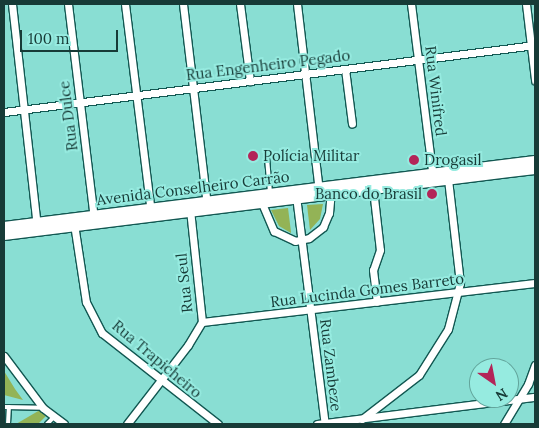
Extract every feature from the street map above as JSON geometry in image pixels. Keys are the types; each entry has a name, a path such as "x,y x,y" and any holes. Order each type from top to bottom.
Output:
{"main road":[{"name":"Avenida Conselheiro Carrão","path":"331,190 373,189 535,161"},
{"name":"Avenida Conselheiro Carrão","path":"4,227 37,227 74,223 433,178 448,180 535,169"},
{"name":"Avenida Conselheiro Carrão","path":"260,199 271,194 296,195"},
{"name":"Avenida Conselheiro Carrão","path":"4,235 37,227"}],"street":[{"path":"12,4 37,227"},
{"name":"Rua Dulce","path":"68,4 94,220"},
{"path":"125,4 151,213"},
{"path":"182,4 208,206"},
{"path":"240,4 250,81"},
{"path":"297,4 320,192"},
{"name":"Rua Winifred","path":"411,4 433,178"},
{"path":"526,4 533,45 535,80"},
{"name":"Rua Engenheiro Pegado","path":"4,112 533,45"},
{"path":"346,68 352,124"},
{"path":"362,419 405,388 430,362 448,329 458,292 460,272 448,180"},
{"path":"373,189 380,250 373,270 377,302"},
{"path":"260,199 271,226 279,235 291,240 301,240 314,235 323,227 331,190"},
{"name":"Rua Zambeze","path":"296,195 322,424"},
{"name":"Rua Seul","path":"127,424 188,345 202,322 190,208"},
{"name":"Rua Trapicheiro","path":"74,223 84,295 96,324 109,340 218,424"},
{"name":"Rua Lucinda Gomes Barreto","path":"202,322 310,311 535,283"},
{"path":"4,356 44,408 64,424"},
{"path":"504,424 520,399 535,365"},
{"path":"322,424 535,397"}],"lane":[{"path":"267,158 271,194"},
{"path":"8,424 6,407 44,408"},
{"path":"47,424 54,417"}],"green space":[{"path":"323,204 320,219 310,230 307,205"},
{"path":"288,208 291,233 279,226 271,210"},
{"path":"4,371 15,389 23,400 4,395"},
{"path":"40,410 46,416 38,424 16,424"}],"place":[{"name":"Polícia Militar","path":"253,156"},
{"name":"Drogasil","path":"414,160"},
{"name":"Banco do Brasil","path":"432,194"}]}
